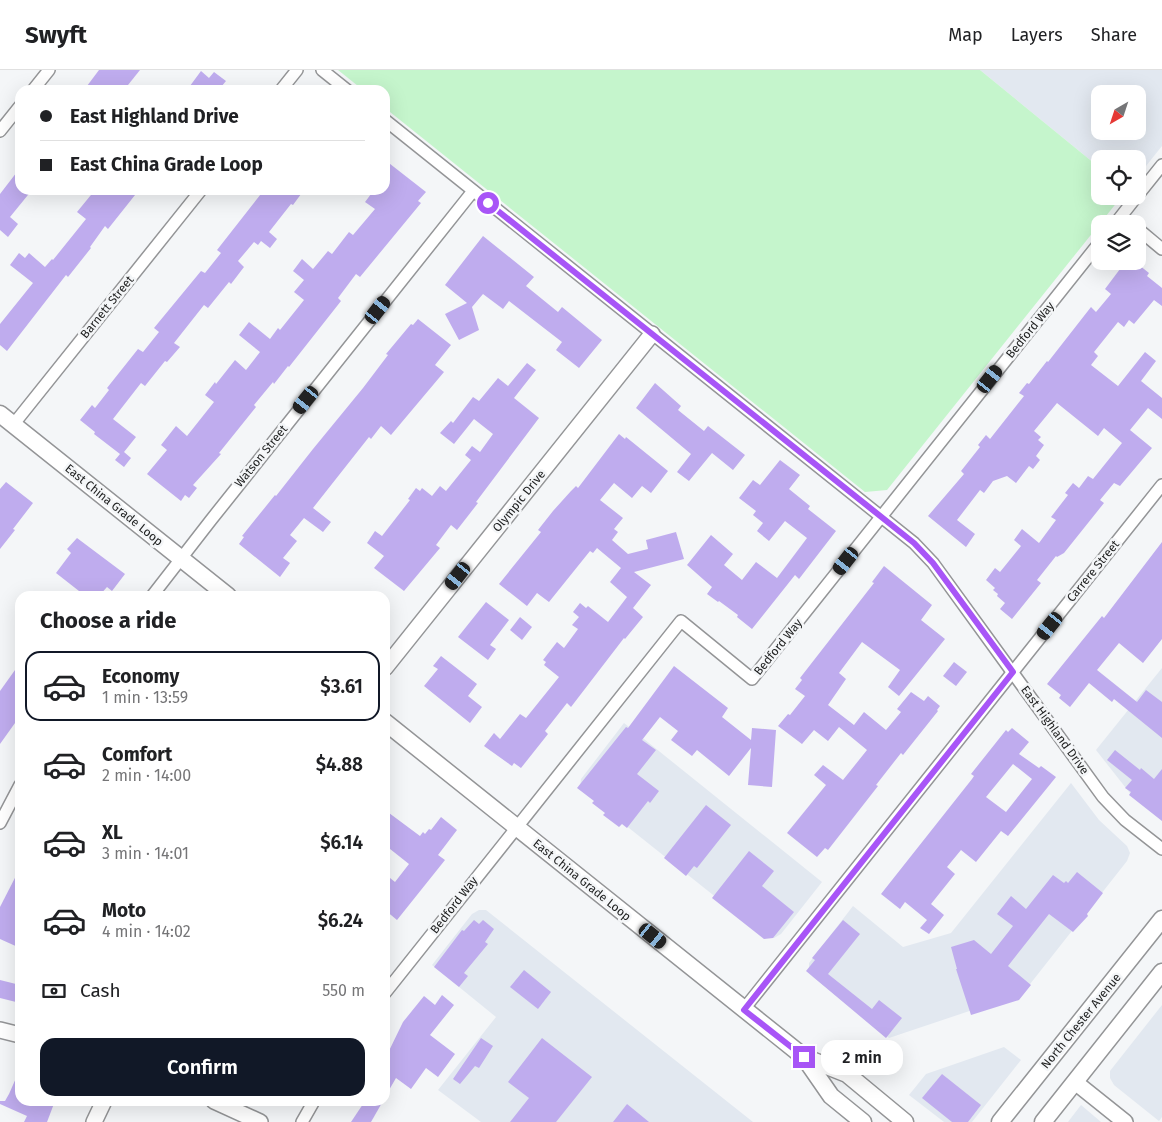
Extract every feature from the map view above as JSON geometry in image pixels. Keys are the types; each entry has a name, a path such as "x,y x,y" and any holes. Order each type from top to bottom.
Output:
{"main road":[{"name":"East China Grade Loop","path":"4,420 222,591"},
{"name":"East China Grade Loop","path":"390,726 804,1057 847,1074 905,1122"},
{"name":"North Chester Avenue","path":"1000,1122 1162,919"},
{"path":"1043,1122 1162,972"},
{"name":"East China Grade Loop","path":"804,1057 831,1096 863,1122"}],"street":[{"path":"37,85 49,70"},
{"path":"285,85 297,70"},
{"path":"322,70 341,85"},
{"path":"0,131 15,112"},
{"name":"East Highland Drive","path":"390,124 914,543 933,563 1103,797 1125,820 1162,850"},
{"path":"1146,185 1162,166"},
{"name":"Watson Street","path":"156,591 210,520 474,191"},
{"name":"Barnett Street","path":"4,420 197,195"},
{"path":"1122,215 1130,205"},
{"path":"1146,236 1162,249"},
{"name":"Bedford Way","path":"390,987 681,621 752,678 1091,253"},
{"name":"Olympic Drive","path":"390,662 652,334"},
{"name":"Carrere Street","path":"744,1010 1162,485"},
{"path":"0,823 15,794"},
{"path":"0,1030 15,1034"},
{"path":"1075,1082 1125,1122"},
{"path":"94,1122 102,1106"},
{"path":"225,1106 260,1122"},
{"path":"302,1122 311,1106"}],"shaded area":[{"path":"980,70 1162,70 1162,146 1146,166 1146,150 1091,150 1091,161"},
{"path":"1162,668 1162,813 1133,797 1096,750"},
{"path":"624,723 822,882 781,934 774,938 767,938 585,793 580,787 581,779"},
{"path":"1071,783 1099,820 1127,846 1130,853 1127,861 1023,993 889,1038 813,977 809,970 809,963 853,906 903,947 951,933"},
{"path":"479,910 486,910 753,1122 481,1122 438,1090 496,1017 432,965 472,914"},
{"path":"1162,1005 1162,1117 1159,1121 1114,1085 1110,1078 1110,1071"},
{"path":"1004,1047 1021,1060 972,1122 944,1122 909,1095 926,1074"},
{"path":"1081,1105 1101,1122 1068,1122"}],"green space":[{"path":"338,70 980,70 1091,161 1091,205 1115,205 1107,215 1091,215 1091,235 887,490 865,492 390,112 390,85 357,85"}],"building":[{"path":"99,70 140,70 128,85 88,85"},
{"path":"201,71 209,78 214,72 226,81 223,85 191,85"},
{"path":"390,164 426,192 418,201 421,203 360,277 356,274 338,298 341,301 289,367 274,384 273,382 254,405 256,407 219,453 221,454 193,485 197,488 189,498 185,495 181,501 147,474 167,450 161,445 176,426 187,436 214,402 205,395 235,360 246,370 260,352 239,335 249,322 270,339 278,328 280,330 304,300 294,292 304,280 293,271 302,259 313,269 328,251 332,254 349,232 353,235 375,209 365,202 370,195 390,195"},
{"path":"15,174 15,195 28,195 10,217 18,224 8,237 0,230 0,194"},
{"path":"91,195 135,195 108,229 105,226 91,248 68,277 66,275 7,351 0,345 0,324 33,283 10,265 19,253 25,258 29,253 45,267 53,260 86,219 77,212"},
{"path":"260,195 300,195 269,232 277,239 270,248 261,241 258,245 254,242 238,261 244,267 231,284 229,282 208,308 204,305 174,343 180,347 167,362 165,361 145,386 141,383 113,419 136,437 124,452 131,458 124,467 115,460 120,454 94,434 95,432 80,420 92,405 95,408 109,390 107,388 138,349 143,352 159,332 154,328 201,271 205,273 221,253 217,250"},
{"path":"483,236 534,277 526,286 558,312 562,307 602,340 579,368 556,350 562,342 509,301 503,309 483,294 472,307 479,330 459,340 445,314 467,303 445,285"},
{"path":"1119,270 1145,270 1149,273 1147,276 1162,288 1162,306 1154,300 1134,324 1129,320 1124,327 1118,322 1094,352 1098,356 1091,365 1118,386 1145,352 1156,361 1141,381 1162,398 1162,419 1148,408 1130,430 1152,448 1120,486 1114,483 1100,500 1104,503 1064,553 1056,556 1037,580 1041,583 1012,619 1000,609 1005,603 993,590 995,588 986,580 995,568 1000,572 1021,546 1014,540 1022,529 1039,543 1056,520 1051,517 1068,495 1065,493 1073,483 1079,488 1088,476 1093,479 1122,443 1104,428 1098,436 1057,403 1034,431 1041,437 1038,440 1044,445 1036,456 1040,460 1033,469 1029,466 1016,483 1007,476 993,481 984,493 980,490 957,520 975,534 966,547 928,516 964,474 961,471 980,447 978,445 986,435 990,439 1024,396 1019,393 1027,383 1029,384 1048,362 1091,307 1096,312 1111,294 1105,289"},
{"path":"418,319 451,345 435,365 444,372 391,435 381,426 371,439 369,437 313,508 331,522 323,532 304,518 290,535 297,541 283,558 290,563 280,577 239,544 244,537 242,536 363,388 388,355 386,354 411,324 413,325"},
{"path":"527,363 536,370 514,398 539,418 457,530 451,525 436,545 440,548 404,591 374,568 384,556 367,543 375,531 382,536 410,500 408,499 416,488 420,491 422,488 432,496 440,486 446,491 471,460 465,455 472,446 480,452 493,434 474,419 454,444 440,433 451,421 453,423 473,397 479,401 498,378 508,386"},
{"path":"655,383 681,406 678,410 704,431 708,426 745,455 733,470 712,453 689,481 677,472 691,454 636,408"},
{"path":"619,434 625,439 626,437 668,471 651,493 642,486 632,498 614,483 600,500 623,518 614,529 618,532 612,540 628,554 648,549 646,540 676,532 684,559 634,572 651,585 633,608 643,617 624,638 571,707 567,703 545,731 548,734 521,768 514,763 512,766 484,746 494,733 500,739 520,714 526,718 559,677 544,665 546,662 543,660 557,642 564,648 578,629 572,625 579,617 573,612 580,603 586,608 588,606 608,622 627,597 610,582 621,568 597,548 593,553 590,551 549,602 537,593 527,606 499,584 541,532 538,530 553,511 576,486 578,488"},
{"path":"780,460 800,475 789,489 810,506 808,509 836,531 799,579 795,575 752,629 737,617 738,615 707,594 712,587 687,565 711,535 733,554 724,565 742,580 756,562 777,578 807,538 785,521 769,541 757,531 763,523 753,515 756,511 739,498 753,480 760,485"},
{"path":"6,482 33,503 0,549 0,489"},
{"path":"77,538 125,574 112,591 107,587 103,591 79,591 56,573 71,553 67,549"},
{"path":"1162,542 1162,639 1143,663 1119,643 1097,670 1137,702 1146,690 1162,702 1162,738 1114,699 1112,702 1089,683 1070,707 1059,698 1061,695 1047,684 1102,616 1104,618"},
{"path":"884,566 932,605 921,620 945,639 899,696 888,687 900,670 862,642 839,673 846,679 828,705 854,725 864,712 886,730 901,712 897,709 911,692 924,701 928,696 940,706 903,755 901,753 876,785 878,786 828,850 825,848 817,857 787,833 826,785 814,775 823,765 843,780 867,750 839,727 828,741 814,730 802,744 778,726 788,714 790,715 805,696 795,689 802,680 800,678 874,583 872,582"},
{"path":"486,602 509,620 490,645 496,649 488,660 458,637"},
{"path":"520,617 532,627 522,640 510,630"},
{"path":"441,656 477,684 468,696 482,707 470,723 424,686 438,669 433,666"},
{"path":"954,662 967,672 956,686 943,676"},
{"path":"674,666 728,708 722,717 751,740 752,728 776,730 772,787 748,785 751,748 729,776 697,750 692,756 671,740 678,731 660,717 642,740 656,750 637,774 659,791 650,803 648,801 627,828 622,824 619,827 603,815 605,813 592,803 594,801 577,788 626,727 628,728"},
{"path":"15,670 15,723 0,744 0,691"},
{"path":"1012,728 1029,742 1019,754 1056,777 1008,836 1001,831 976,862 961,850 947,867 955,874 931,904 944,915 929,934 920,928 927,920 905,902 900,909 881,894 972,779 974,776 971,774 1006,730 1008,732","holes":["1013,764 1032,779 1006,812 986,797"]},
{"path":"1115,750 1154,779 1162,769 1162,821 1129,795 1131,792 1125,788 1132,780 1107,760"},
{"path":"706,805 731,825 697,868 694,866 686,876 664,858"},
{"path":"390,814 420,836 423,832 425,834 429,829 431,830 441,817 457,830 438,855 445,860 397,920 390,914 390,878 395,882 409,864 390,849"},
{"path":"749,851 774,871 762,886 794,912 773,938 764,939 712,898"},
{"path":"1077,872 1103,893 1087,914 1088,916 1073,932 1049,914 1008,966 1031,985 1019,1000 971,1015 951,947 974,940 991,954 1013,926 997,914 1011,896 1026,909 1053,875 1064,883 1066,881 1068,883"},
{"path":"15,878 15,946 0,939 0,907"},
{"path":"474,920 479,924 483,920 494,929 485,942 488,944 464,973 468,976 459,987 434,967 462,930 464,931"},
{"path":"843,920 860,934 828,974 872,1009 879,1000 902,1018 886,1038 806,971 815,960 812,958"},
{"path":"524,970 551,992 538,1009 510,987"},
{"path":"0,980 15,984 15,1002 0,998"},
{"path":"442,995 454,1005 430,1035 455,1054 438,1077 426,1068 411,1089 396,1078 390,1088 390,1049 403,1022 424,996 435,1005"},
{"path":"481,1038 493,1046 479,1068 475,1066 460,1084 453,1079"},
{"path":"542,1038 592,1077 556,1122 510,1122 529,1098 508,1082"},
{"path":"942,1074 981,1105 968,1122 952,1122 922,1098"},
{"path":"15,1080 15,1106 53,1106 47,1122 24,1122 27,1116 0,1104 0,1101 5,1101"},
{"path":"627,1104 649,1122 613,1122"},
{"path":"362,1106 380,1106 371,1122 351,1122"}],"route":[{"path":"488,203 914,543 933,563 1013,672 744,1010 804,1057"}]}
